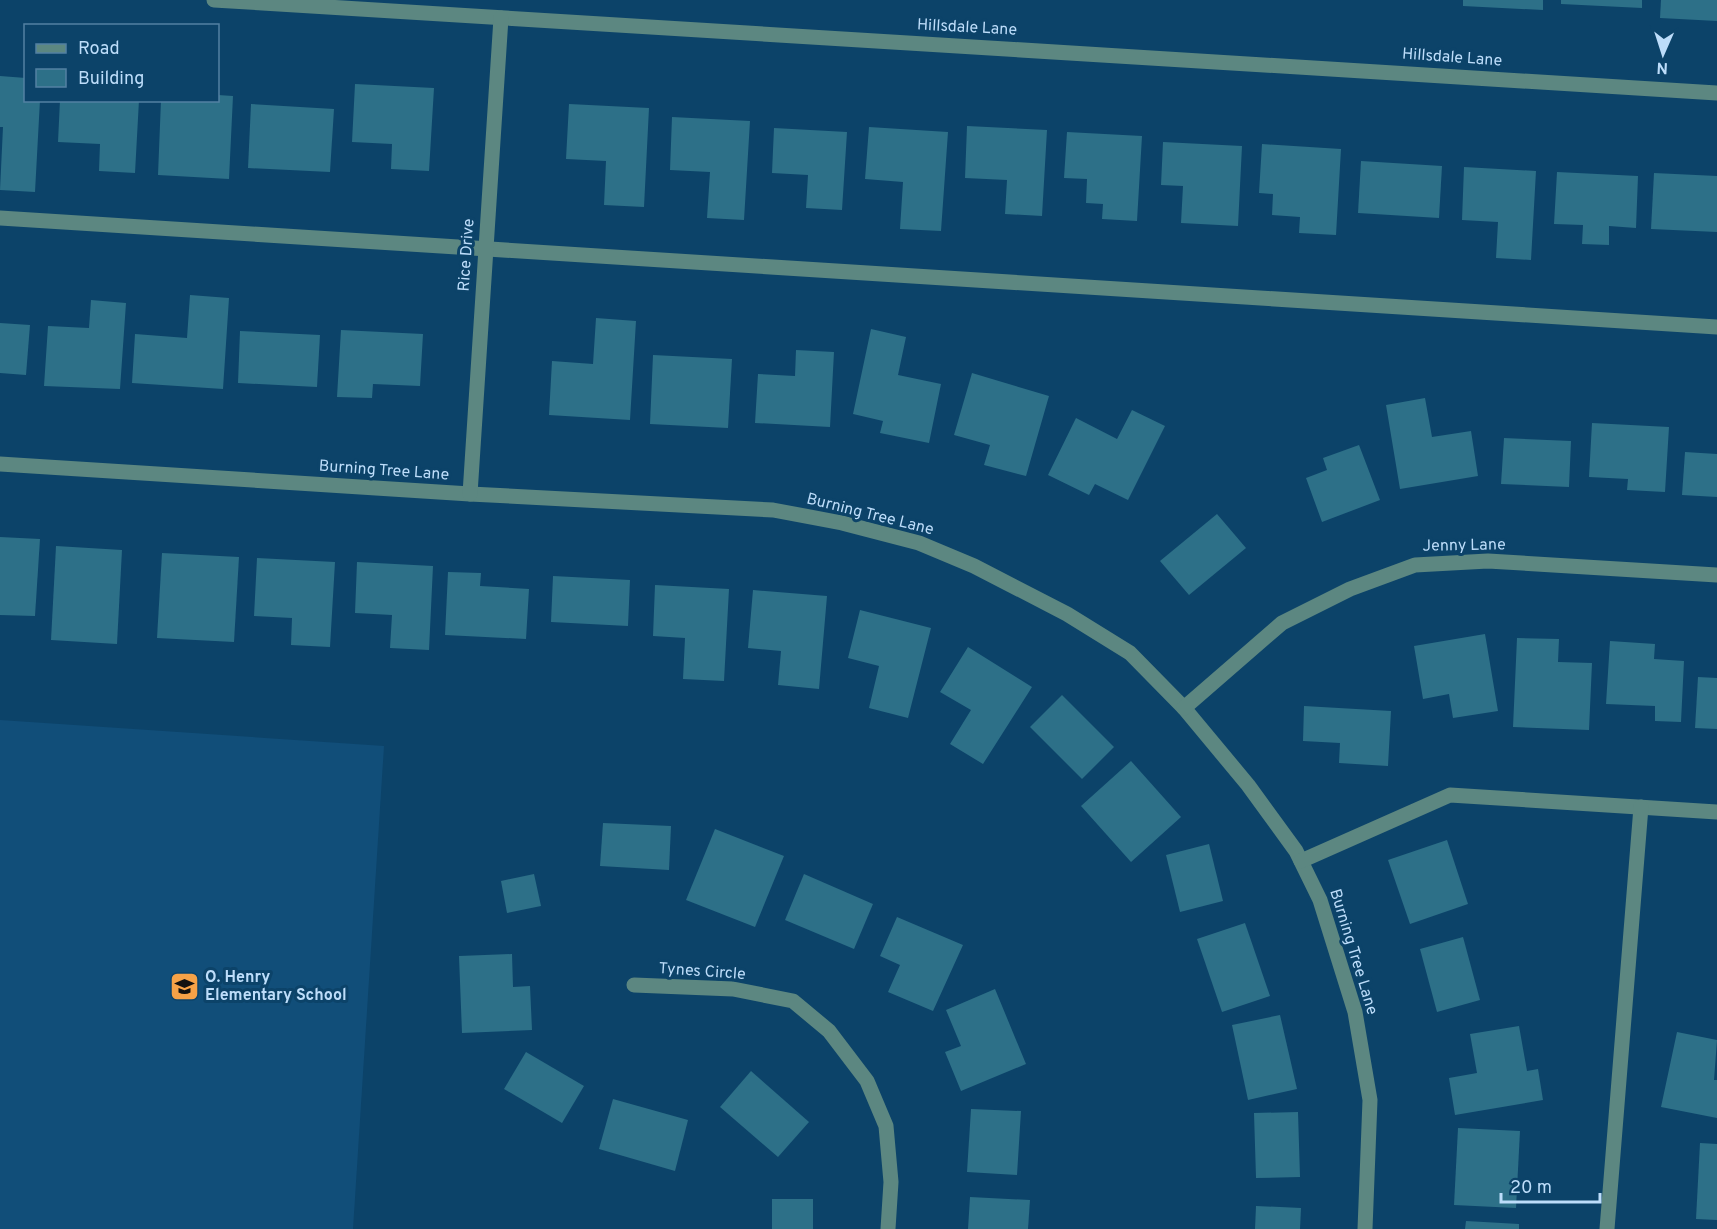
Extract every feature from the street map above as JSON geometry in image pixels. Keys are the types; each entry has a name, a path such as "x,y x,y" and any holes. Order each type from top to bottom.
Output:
{"street":[{"name":"Hillsdale Lane","path":"214,0 1717,93"},
{"name":"Rice Drive","path":"470,494 501,18"},
{"path":"0,218 486,247 1717,327"},
{"name":"Burning Tree Lane","path":"0,464 470,494 773,510 842,523 919,543 974,566 1067,614 1130,653 1184,708 1248,784 1301,861 1320,900 1355,1012 1370,1100 1365,1229"},
{"name":"Jenny Lane","path":"1184,708 1282,623 1350,589 1415,565 1488,561 1717,575"},
{"path":"1301,861 1450,795 1717,812"},
{"path":"1607,1229 1641,807"},
{"name":"Tynes Circle","path":"634,985 733,989 793,1001 829,1031 867,1081 886,1126 891,1182 888,1229"}],"shaded area":[{"name":"O. Henry Elementary School","path":"0,720 384,746 353,1229 0,1229"}],"building":[{"path":"1463,0 1543,0 1543,10 1463,6"},
{"path":"1561,0 1642,0 1642,8 1561,4"},
{"path":"1661,0 1717,0 1717,21 1660,18"},
{"path":"0,76 24,78 24,102 40,102 35,192 0,190 3,127 0,127"},
{"path":"355,84 434,88 429,171 391,169 392,144 352,142"},
{"path":"219,95 233,96 229,179 158,175 161,102 219,102"},
{"path":"60,102 139,102 135,173 99,171 100,144 58,142"},
{"path":"251,104 334,109 330,172 248,168"},
{"path":"569,104 649,108 644,207 604,205 606,161 566,159"},
{"path":"672,117 750,121 744,220 707,218 710,172 670,170"},
{"path":"967,126 1047,130 1042,216 1005,214 1007,180 965,178"},
{"path":"869,127 948,132 941,231 900,229 903,182 865,179"},
{"path":"774,128 847,132 842,210 806,208 808,175 772,173"},
{"path":"1067,132 1142,136 1137,221 1102,219 1103,204 1086,203 1087,179 1064,178"},
{"path":"1163,142 1242,146 1238,226 1181,223 1183,186 1161,185"},
{"path":"1262,144 1341,149 1336,235 1299,233 1300,217 1272,215 1273,194 1259,193"},
{"path":"1361,161 1442,166 1439,218 1358,213"},
{"path":"1464,167 1536,171 1531,260 1496,258 1498,222 1462,220"},
{"path":"1557,172 1638,176 1636,228 1609,226 1609,245 1582,244 1583,225 1554,224"},
{"path":"1654,173 1717,176 1717,232 1651,229"},
{"path":"190,295 229,298 223,389 132,383 135,334 187,338"},
{"path":"91,300 126,303 120,389 44,386 48,326 89,328"},
{"path":"596,318 636,321 630,420 549,415 552,361 593,364"},
{"path":"0,323 30,325 26,375 0,373"},
{"path":"871,329 906,337 898,375 941,384 929,443 880,433 883,421 853,414"},
{"path":"341,330 423,334 420,386 373,384 372,398 337,397"},
{"path":"240,331 320,335 317,387 238,383"},
{"path":"796,350 834,352 830,427 755,423 758,374 795,376"},
{"path":"653,355 732,359 728,428 650,424"},
{"path":"972,373 1049,396 1026,476 984,465 990,445 954,435"},
{"path":"1425,398 1432,437 1471,431 1478,476 1400,489 1386,405"},
{"path":"1132,410 1165,426 1128,500 1095,484 1089,495 1048,475 1076,418 1117,439"},
{"path":"1592,423 1669,427 1665,492 1627,490 1628,479 1589,477"},
{"path":"1504,438 1571,441 1569,487 1501,484"},
{"path":"1359,445 1380,500 1322,522 1306,478 1327,470 1323,458"},
{"path":"1685,452 1717,454 1717,497 1682,495"},
{"path":"1217,514 1246,548 1189,595 1160,561"},
{"path":"0,537 40,539 35,616 0,615"},
{"path":"56,546 122,550 117,644 51,640"},
{"path":"162,553 239,557 234,642 157,638"},
{"path":"257,558 335,562 330,647 291,645 292,618 254,616"},
{"path":"357,562 433,566 429,650 390,648 392,615 355,613"},
{"path":"448,572 481,573 480,586 529,589 526,639 445,635"},
{"path":"553,576 630,580 628,626 551,622"},
{"path":"655,585 729,589 724,681 683,679 685,638 653,636"},
{"path":"753,590 827,596 819,689 778,685 781,651 748,648"},
{"path":"860,610 931,628 908,718 869,708 879,666 848,658"},
{"path":"1485,634 1498,711 1453,718 1449,694 1423,699 1414,646"},
{"path":"1517,638 1559,639 1558,662 1592,663 1589,730 1513,727"},
{"path":"1610,641 1655,644 1654,659 1684,661 1681,722 1655,721 1655,706 1606,704"},
{"path":"968,647 1032,687 983,764 950,744 971,710 940,692"},
{"path":"1698,677 1717,678 1717,729 1695,728"},
{"path":"1062,695 1114,747 1082,779 1030,727"},
{"path":"1304,706 1391,711 1388,766 1339,763 1340,743 1303,741"},
{"path":"1131,761 1181,817 1131,862 1081,806"},
{"path":"603,823 671,826 669,870 600,866"},
{"path":"715,829 784,856 755,927 686,900"},
{"path":"1447,840 1468,904 1410,924 1388,860"},
{"path":"1209,844 1223,901 1180,912 1166,855"},
{"path":"534,874 541,906 507,913 501,881"},
{"path":"804,874 873,904 854,949 785,920"},
{"path":"897,917 963,945 933,1011 888,992 900,965 880,956"},
{"path":"1245,923 1270,996 1222,1012 1197,939"},
{"path":"1463,937 1480,1000 1437,1012 1420,949"},
{"path":"512,954 513,987 530,986 532,1030 462,1033 459,956"},
{"path":"995,989 1026,1064 961,1091 945,1052 961,1046 946,1010"},
{"path":"1280,1015 1297,1089 1248,1100 1232,1025"},
{"path":"1519,1026 1527,1071 1538,1069 1543,1100 1455,1115 1449,1078 1477,1073 1470,1034"},
{"path":"1677,1032 1717,1040 1714,1080 1717,1080 1717,1118 1661,1107"},
{"path":"526,1052 584,1086 562,1123 504,1089"},
{"path":"751,1071 809,1122 778,1157 720,1107"},
{"path":"613,1099 688,1120 675,1171 599,1149"},
{"path":"971,1109 1021,1111 1017,1175 967,1172"},
{"path":"1298,1112 1300,1177 1256,1178 1254,1113"},
{"path":"1458,1128 1520,1131 1516,1208 1454,1205"},
{"path":"1700,1143 1717,1144 1717,1220 1696,1219"},
{"path":"970,1197 1030,1200 1028,1229 968,1229"},
{"path":"772,1199 813,1199 813,1229 772,1229"},
{"path":"1256,1206 1301,1208 1300,1229 1255,1229"},
{"path":"1466,1221 1519,1224 1519,1229 1465,1229"}],"place":[{"name":"O. Henry Elementary School","path":"184,987"}]}
